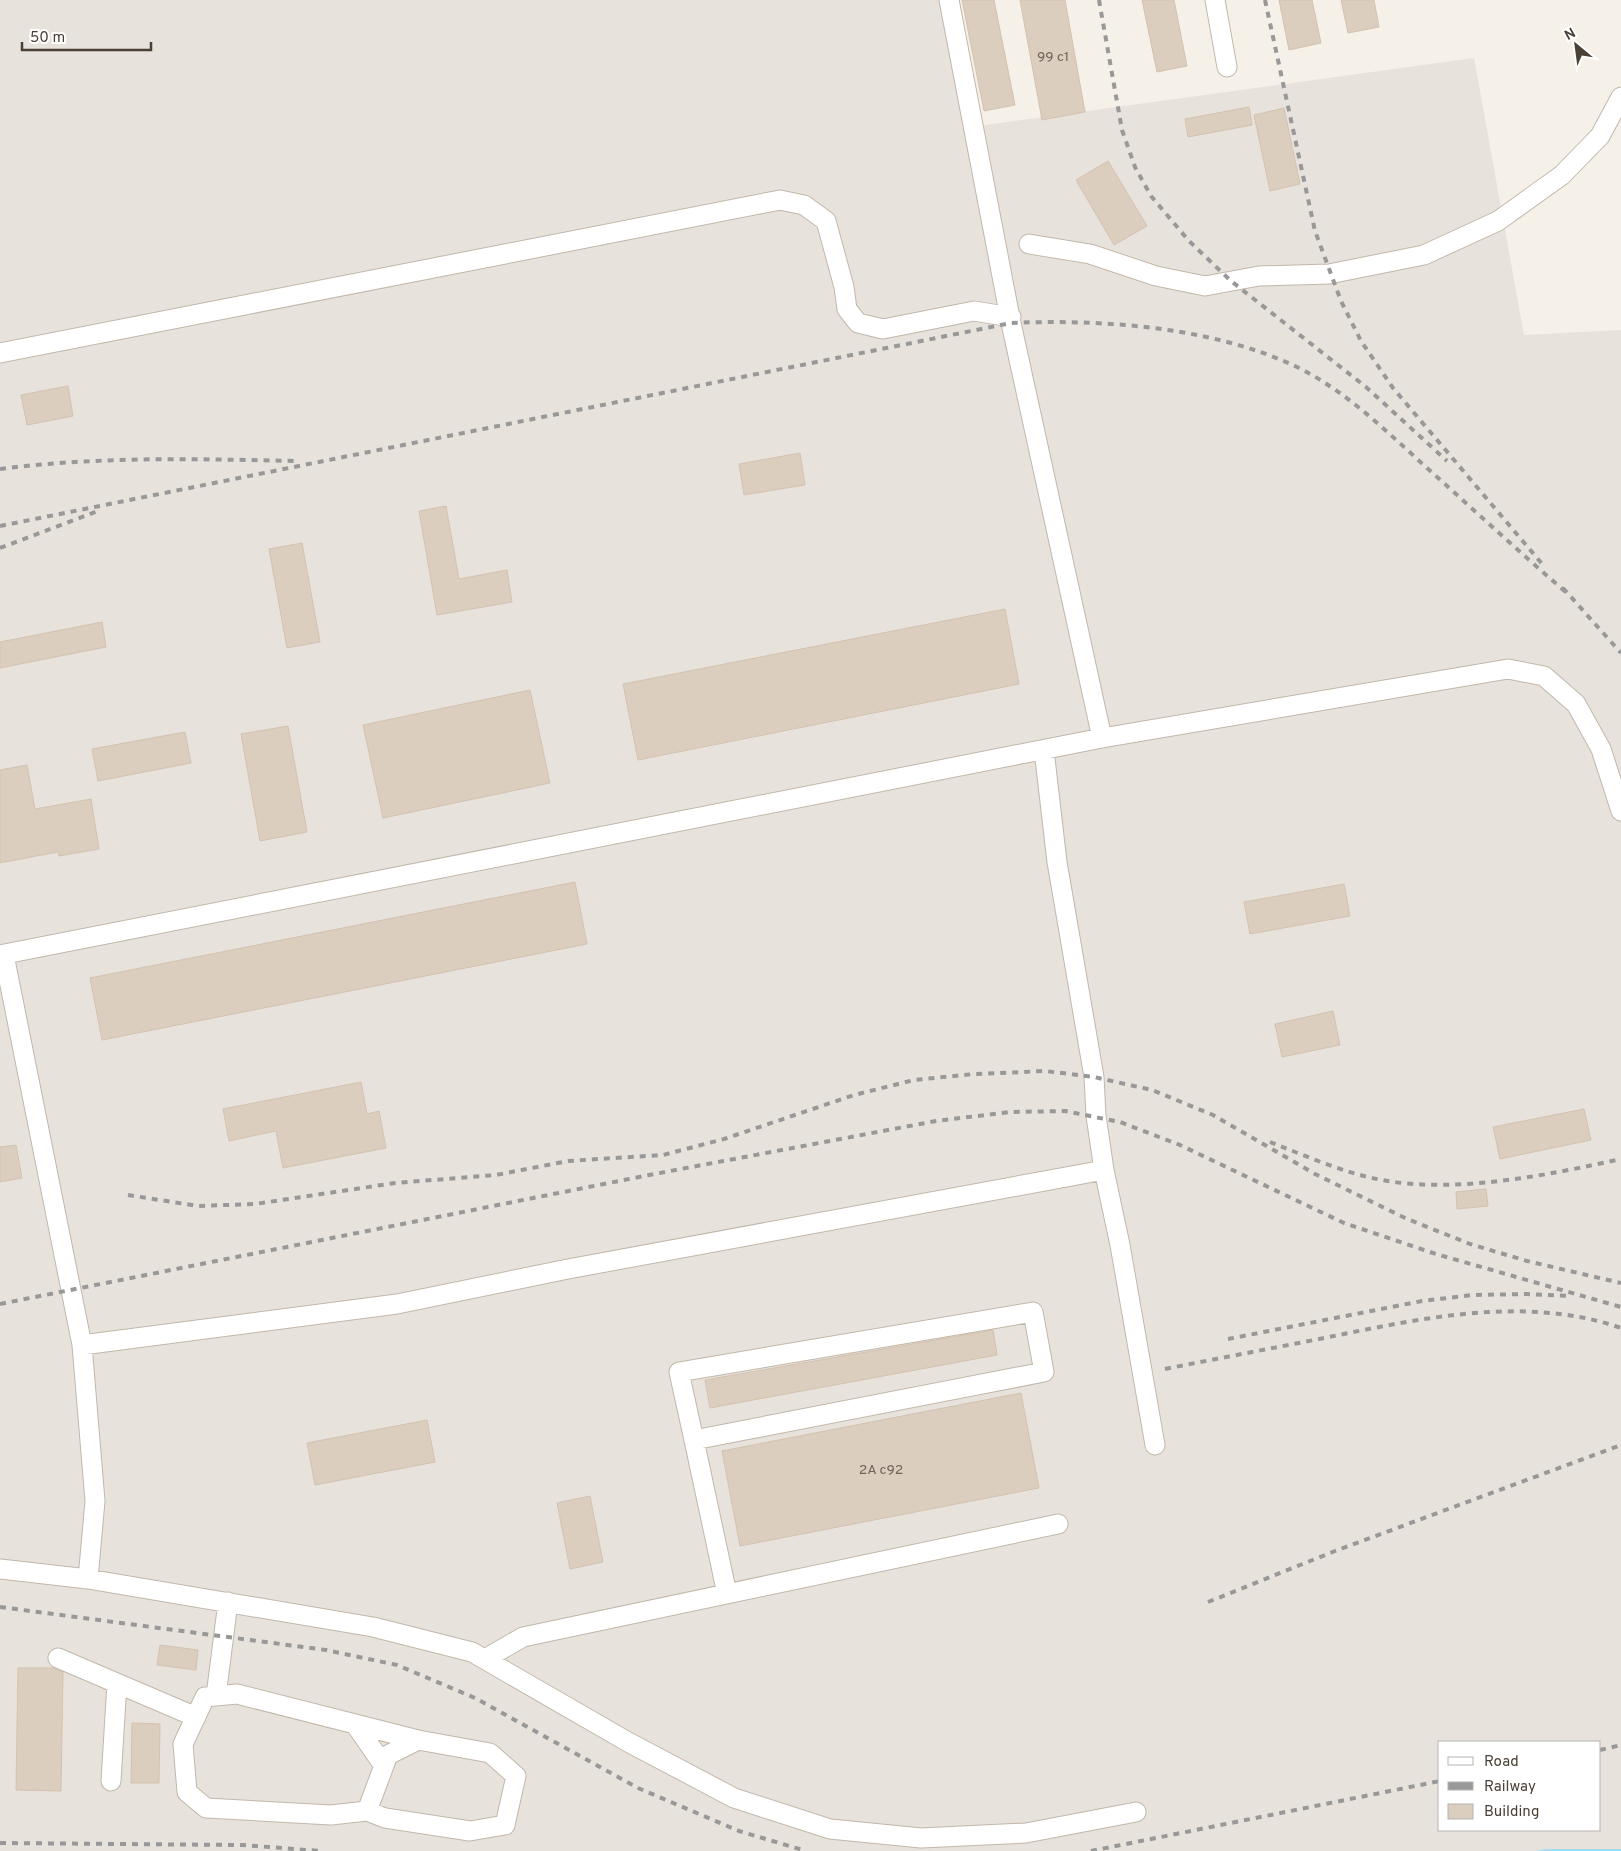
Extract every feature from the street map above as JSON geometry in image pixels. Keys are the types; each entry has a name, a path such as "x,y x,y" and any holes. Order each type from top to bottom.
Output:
{"street":[{"path":"949,0 1010,317 1102,738"},
{"path":"1215,0 1227,67"},
{"path":"1029,244 1090,254 1156,276 1205,286 1259,276 1329,274 1424,255 1498,221 1562,175 1600,136 1621,97"},
{"path":"0,353 780,200 804,205 826,221 848,309 858,323 883,329 974,311 1010,317"},
{"path":"88,1579 95,1501 82,1345 2,955 1102,738 1508,668 1544,676 1576,704 1601,749 1621,811"},
{"path":"1044,750 1057,862 1094,1077 1096,1116 1104,1170 1120,1245 1155,1445"},
{"path":"82,1345 398,1304 568,1269 1104,1170"},
{"path":"694,1440 1044,1372 1033,1312 679,1372 727,1594"},
{"path":"485,1659 523,1637 1058,1524"},
{"path":"0,1568 88,1579 373,1627 472,1652 628,1742 734,1798 830,1829 921,1838 1026,1832 1136,1812"},
{"path":"216,1696 228,1602"},
{"path":"58,1658 196,1717"},
{"path":"111,1781 117,1683"},
{"path":"237,1694 418,1740 490,1753 516,1776 506,1825 470,1831 385,1818 367,1811 331,1815 206,1808 187,1792 183,1744 196,1717 205,1697 237,1694"},
{"path":"355,1724 384,1766"},
{"path":"367,1811 388,1755 418,1740"}],"shaded area":[{"path":"0,0 955,0 977,126 1474,58 1524,335 1621,330 1621,1851 0,1851"}],"water":[{"path":"1546,1849 1621,1849 1621,1851 1535,1851"}],"building":[{"path":"962,0 994,0 1015,105 984,111"},
{"path":"1020,0 1065,0 1085,112 1042,120"},
{"path":"1142,0 1174,0 1187,66 1157,72"},
{"path":"1279,0 1312,0 1321,43 1289,50"},
{"path":"1341,0 1374,0 1379,27 1348,33"},
{"path":"1249,107 1252,125 1188,137 1185,119"},
{"path":"1284,108 1300,184 1270,191 1254,115"},
{"path":"1108,161 1147,226 1114,245 1076,180"},
{"path":"68,386 73,416 27,425 21,395"},
{"path":"800,453 805,485 744,495 739,464"},
{"path":"446,506 459,579 507,570 512,602 437,615 419,511"},
{"path":"302,543 320,642 287,648 269,549"},
{"path":"1005,609 1019,684 638,760 623,684"},
{"path":"102,622 106,647 0,668 0,642"},
{"path":"530,690 550,783 383,818 363,725"},
{"path":"288,726 307,832 260,841 241,734"},
{"path":"185,732 191,763 98,781 92,749"},
{"path":"27,765 35,809 91,799 99,849 59,856 58,852 0,863 0,770"},
{"path":"575,882 587,944 102,1040 90,978"},
{"path":"1344,884 1350,916 1250,934 1244,902"},
{"path":"1333,1011 1340,1045 1282,1057 1275,1024"},
{"path":"361,1082 367,1114 379,1111 386,1148 283,1168 276,1131 229,1141 223,1109"},
{"path":"1584,1109 1591,1140 1500,1159 1493,1127"},
{"path":"16,1145 22,1178 0,1182 0,1147"},
{"path":"1486,1189 1488,1206 1457,1209 1456,1192"},
{"path":"993,1330 997,1355 710,1408 705,1380"},
{"path":"1021,1393 1039,1488 740,1546 722,1451"},
{"path":"427,1420 435,1462 315,1485 307,1443"},
{"path":"590,1496 603,1562 570,1569 557,1503"},
{"path":"160,1645 198,1650 196,1670 157,1665"},
{"path":"18,1668 53,1668 63,1672 61,1791 16,1790"},
{"path":"132,1723 160,1724 159,1783 131,1783"}],"railway":[{"path":"1099,0 1122,130 1135,167 1151,196 1189,241 1231,281 1366,387 1447,461"},
{"path":"1265,0 1315,231 1341,301 1361,341 1393,388 1543,565"},
{"path":"0,526 1011,323 1083,323 1157,328 1194,334 1264,353 1315,377 1349,400 1381,426 1567,593"},
{"path":"0,469 112,460 299,461"},
{"path":"0,548 98,511"},
{"path":"1563,588 1621,653"},
{"path":"128,1195 198,1206 255,1204 395,1183 496,1175 568,1161 663,1155 724,1139 854,1095 914,1080 974,1074 1045,1071 1094,1077 1152,1090 1213,1115 1315,1174 1405,1218 1470,1244 1527,1261 1621,1283"},
{"path":"0,1304 649,1175 936,1121 1010,1112 1065,1111 1120,1122 1180,1145 1344,1223 1436,1254 1621,1307"},
{"path":"1270,1142 1325,1164 1354,1173 1382,1180 1411,1184 1471,1184 1502,1181 1621,1159"},
{"path":"1228,1339 1422,1301 1473,1295 1526,1294 1569,1296"},
{"path":"1165,1369 1401,1323 1475,1313 1512,1311 1549,1313 1585,1318 1621,1328"},
{"path":"1208,1602 1335,1551 1621,1445"},
{"path":"0,1607 326,1650 397,1665 475,1698 638,1788 739,1831 806,1851"},
{"path":"1601,1750 1621,1745"},
{"path":"1091,1851 1438,1781"},
{"path":"0,1843 243,1845 320,1851"}]}
